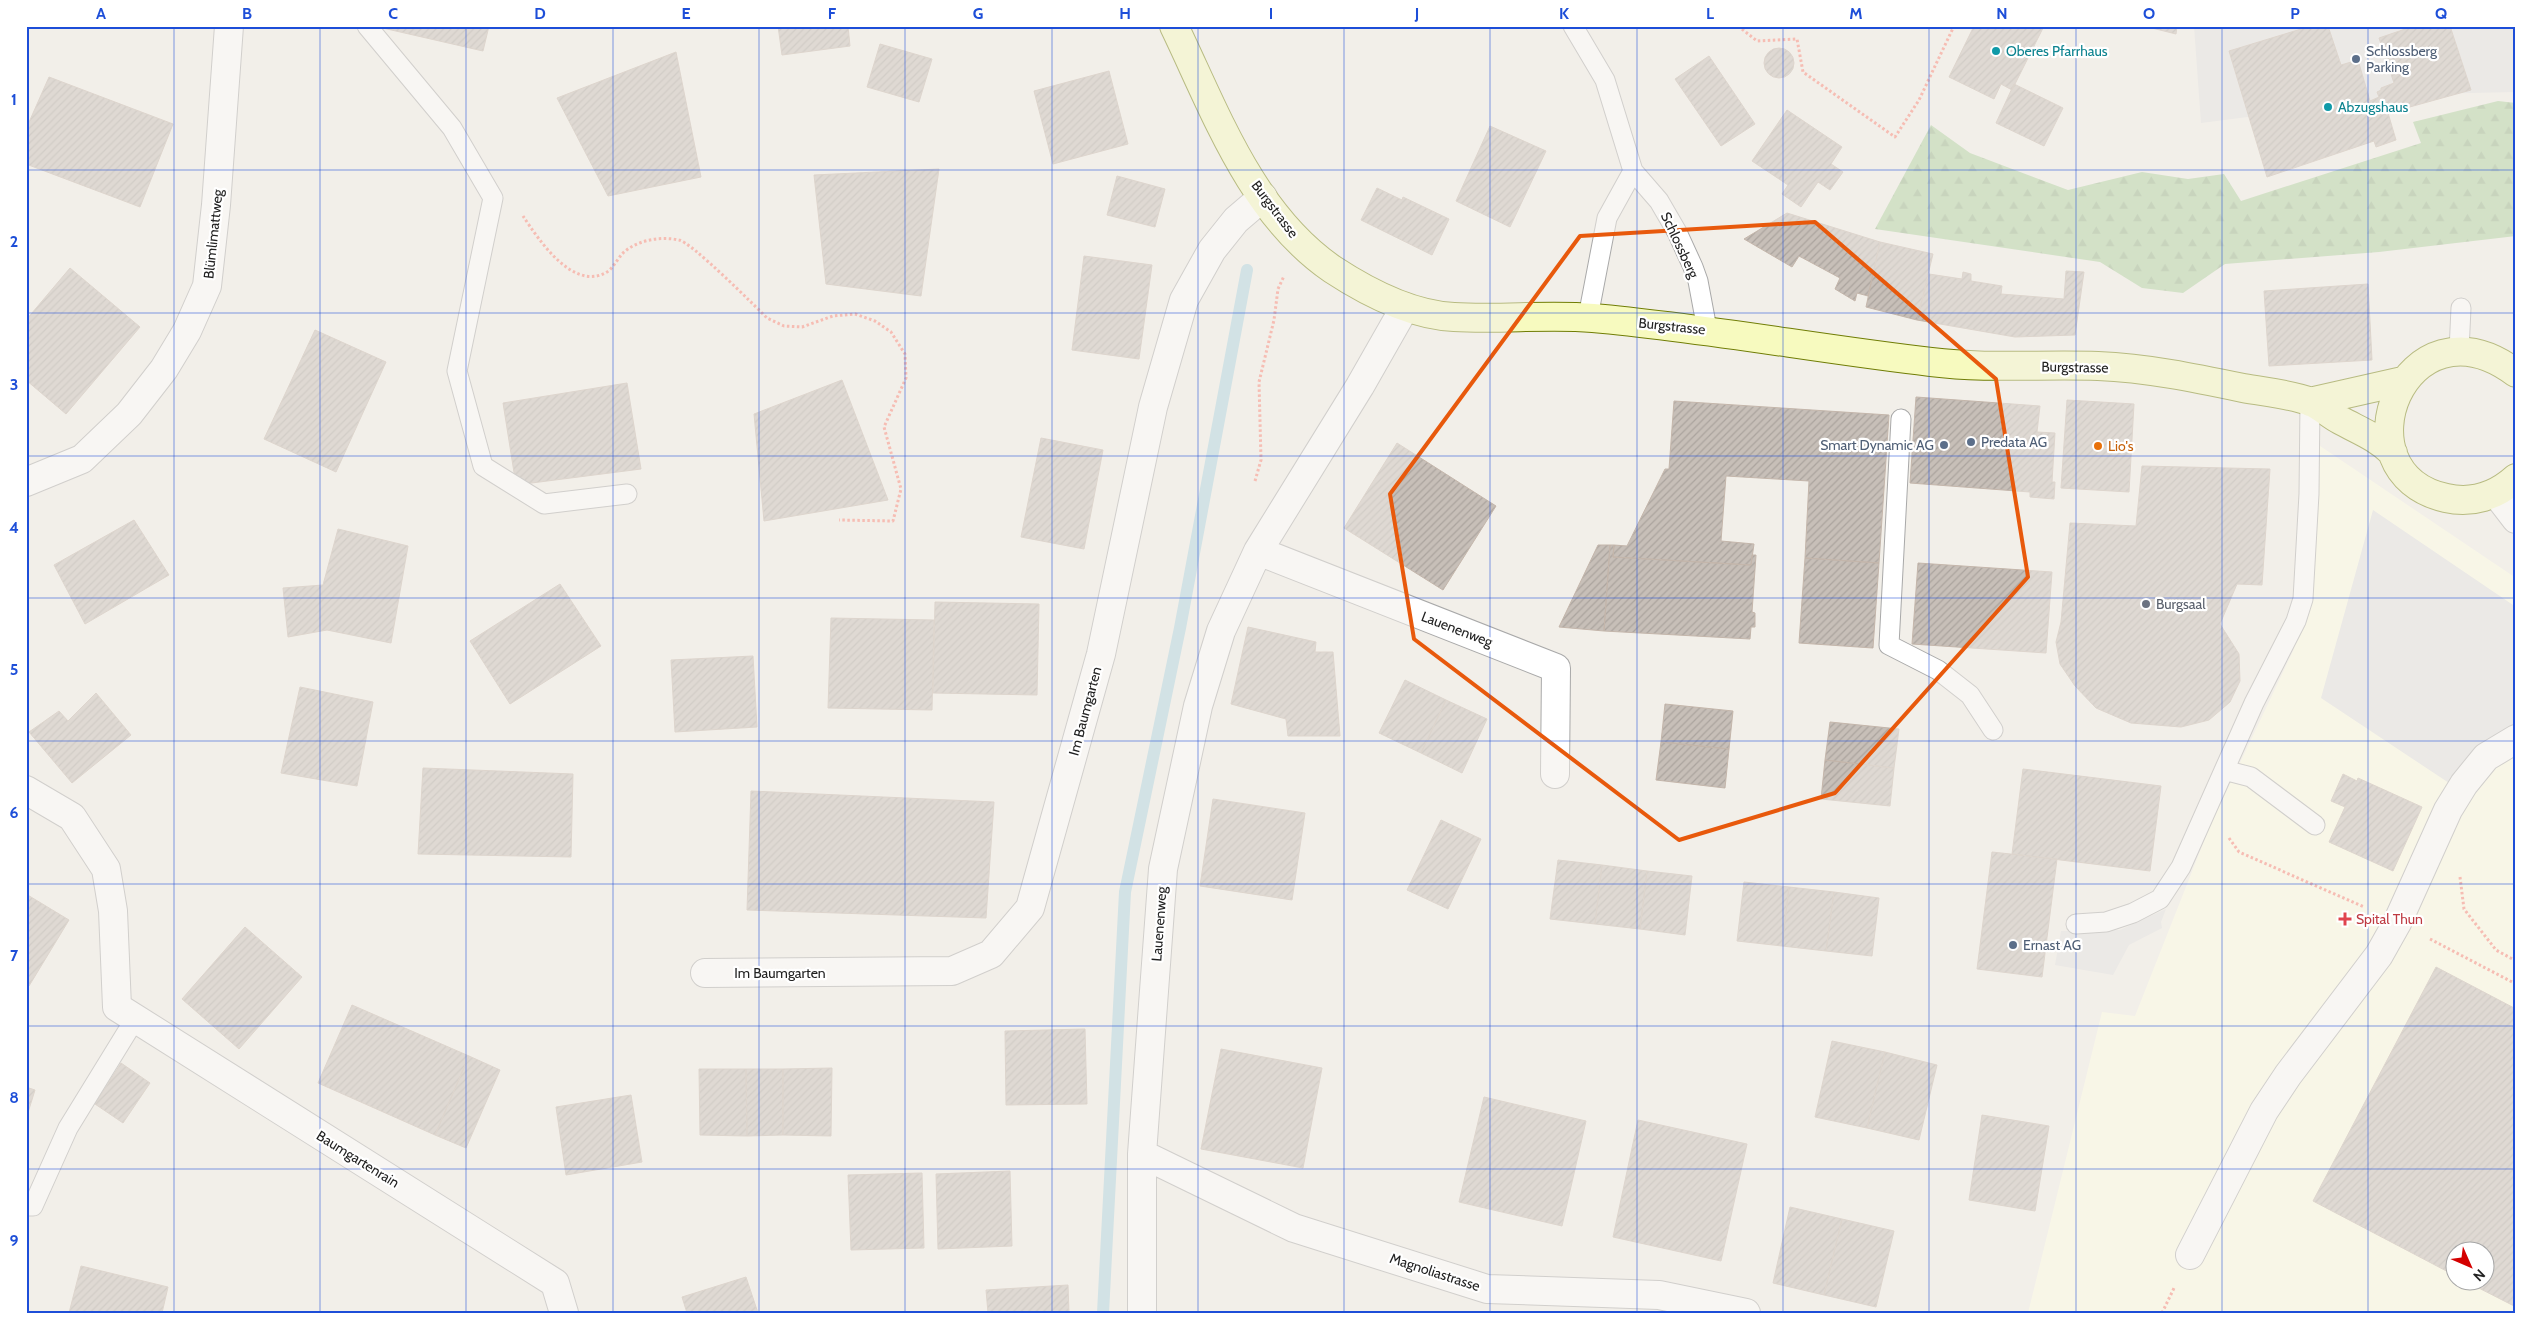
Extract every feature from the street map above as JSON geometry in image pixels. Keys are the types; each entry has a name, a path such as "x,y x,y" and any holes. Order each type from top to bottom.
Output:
{"main road":[{"name":"Burgstrasse","path":"1174,26 1234,149 1263,197 1299,241 1331,268 1366,289 1405,307 1451,317 1588,317 1706,329 1936,363 2007,367 2101,366 2148,371 2310,402 2340,420 2372,435 2393,453"},
{"path":"2506,486 2476,500 2456,500 2436,496 2418,486 2403,471 2393,453 2389,435 2388,416 2394,398 2414,369 2428,360 2443,354 2459,351 2480,353 2493,358 2516,373"},
{"name":"Burgstrasse","path":"2310,402 2404,381"}],"street":[{"name":"Blümlimattweg","path":"26,482 82,459 129,414 164,369 187,331 207,286 216,205 229,26"},
{"name":"Im Baumgarten","path":"705,973 952,971 991,954 1030,908 1101,654 1153,407 1184,300 1212,250 1236,220 1263,197"},
{"name":"Lauenenweg","path":"1142,1313 1142,1154 1163,869 1198,706 1221,632 1258,551 1360,386 1405,307"},
{"path":"2506,486 2516,519"},
{"name":"Lauenenweg","path":"1258,551 1556,668 1555,774"},
{"path":"2190,1255 2264,1111 2288,1075 2380,955 2448,810 2464,784 2486,757 2516,739"},
{"name":"Baumgartenrain","path":"26,790 72,816 106,869 113,911 117,1007 555,1283 564,1313"},
{"name":"Magnoliastrasse","path":"1142,1154 1294,1228 1487,1289 1659,1295 1746,1313"}],"lane":[{"path":"367,26 452,128 493,198 457,371 483,466 544,504 627,494"},
{"name":"Schlossberg","path":"1573,26 1604,80 1633,170 1659,201 1677,232 1698,281 1706,329"},
{"path":"1588,317 1607,218 1633,170"},
{"path":"2459,351 2461,308"},
{"path":"2076,924 2106,922 2133,913 2160,899 2181,867 2254,703 2296,622 2303,599 2310,494 2310,402"},
{"path":"1901,419 1889,645 1938,670 1970,694 1993,730"},
{"path":"2224,770 2251,777 2315,825"},
{"path":"26,1206 33,1206 68,1128 135,1019"}],"path":[{"path":"1738,26 1757,41 1797,40 1803,72 1895,137 1918,100 1954,26"},
{"path":"493,198 522,215 543,246 568,269 592,277 608,271 624,253 639,243 655,238 681,240 768,318 784,326 802,327 833,316 855,314 876,321 891,332 905,354 906,378 884,426 901,489 893,521 839,520"},
{"path":"1254,486 1261,460 1259,382 1274,320 1278,289"},
{"path":"2208,806 2239,852 2397,922 2516,984"},
{"path":"2459,874 2464,909 2496,950 2516,961"}],"highlighted area":[{"path":"1815,222 1996,379 2028,577 1835,793 1679,840 1414,639 1390,494 1580,236"}],"shaded area":[{"name":"Schlossberg Parking","path":"2194,26 2516,26 2516,92 2424,94 2201,123"},
{"name":"Spital Thun","path":"2320,446 2516,578 2516,1313 2028,1313 2102,1012 2135,1016 2210,826 2294,649"},
{"path":"2373,510 2516,607 2516,724 2480,745 2449,783 2321,698"},
{"path":"2166,909 2161,922 2162,928 2129,945 2113,975 2055,965 2061,931 2120,930"}],"green space":[{"path":"2498,101 2516,103 2516,236 2379,252 2225,264 2183,293 2142,288 2100,262 1875,229 1931,125 1970,153 2068,190 2142,172 2188,179 2224,174 2241,201 2421,143 2413,122"}],"building":[{"path":"374,26 489,26 483,51"},
{"path":"778,26 848,26 850,46 782,55"},
{"name":"Oberes Pfarrhaus","path":"1974,26 2044,26 2012,90 2001,84 1994,99 1949,77"},
{"path":"2144,26 2177,26 2176,34"},
{"name":"Abzugshaus","path":"2311,26 2328,26 2341,65 2358,60 2370,101 2379,97 2377,92 2381,88 2394,83 2379,38 2414,26 2450,26 2471,90 2388,113 2396,140 2376,147 2374,141 2267,177 2229,51"},
{"path":"880,44 932,59 919,102 867,87"},
{"path":"1779,48 1790,52 1794,63 1790,74 1779,78 1768,74 1764,63 1768,52"},
{"path":"676,52 701,177 608,196 557,98"},
{"path":"1709,56 1755,124 1721,146 1675,79"},
{"path":"1109,71 1128,144 1053,164 1034,91"},
{"path":"49,77 173,124 140,207 26,164 26,129"},
{"path":"2014,84 2063,108 2044,146 1996,123"},
{"path":"1787,110 1842,147 1831,164 1843,172 1830,190 1818,182 1801,207 1782,194 1788,185 1752,161"},
{"path":"1490,126 1546,151 1510,227 1456,201"},
{"path":"939,169 921,296 826,284 814,175"},
{"path":"1117,176 1165,189 1155,227 1107,215"},
{"path":"1377,188 1402,200 1403,197 1449,219 1432,255 1361,220"},
{"path":"1787,213 1880,242 1868,296 1857,293 1855,301 1835,289 1840,278 1799,256 1792,267 1744,239"},
{"path":"1880,242 1933,254 1917,320 1866,307"},
{"path":"1084,256 1152,265 1139,359 1072,350"},
{"path":"70,268 140,327 66,414 26,380 26,320"},
{"path":"2066,271 2084,272 2075,335 2015,337 1917,320 1929,274 1962,279 1963,272 1971,274 1971,281 2002,286 2001,294 2064,299"},
{"path":"2368,284 2372,360 2269,366 2264,291"},
{"path":"315,330 386,362 336,472 264,439"},
{"path":"842,380 888,500 764,521 754,414"},
{"path":"627,383 641,469 516,485 503,403"},
{"path":"1916,397 2040,406 2037,432 2055,433 2052,482 2055,482 2054,499 2030,497 2030,492 1910,483"},
{"name":"Lio's","path":"2067,400 2134,404 2129,492 2061,488"},
{"path":"1674,401 1889,415 1879,563 1805,558 1809,481 1726,476 1721,541 1754,544 1751,565 1613,557 1614,545 1627,546 1665,469 1669,469"},
{"path":"1041,438 1103,450 1084,549 1021,537"},
{"path":"1397,443 1496,506 1443,590 1344,528"},
{"name":"Burgsaal","path":"2142,466 2270,469 2262,585 2237,584 2220,624 2239,654 2240,681 2230,702 2209,720 2181,727 2131,723 2096,708 2075,686 2060,664 2056,642 2061,622 2070,523 2136,526"},
{"path":"134,520 169,575 85,624 54,565"},
{"path":"338,529 408,546 391,643 327,630 288,637 283,588 323,585"},
{"path":"1598,545 1610,545 1604,631 1559,627"},
{"path":"1610,545 1614,545 1613,557 1751,565 1752,555 1756,555 1752,612 1755,613 1755,627 1751,627 1750,639 1604,631"},
{"path":"1805,558 1879,563 1873,648 1799,643"},
{"path":"1918,563 2052,572 2046,653 1912,644"},
{"path":"560,584 601,646 510,704 470,641"},
{"path":"935,602 1039,604 1037,695 933,693"},
{"path":"831,618 934,620 932,710 828,708"},
{"path":"1248,627 1316,642 1315,652 1333,652 1340,736 1288,736 1286,719 1231,704"},
{"path":"753,656 757,727 675,732 671,660"},
{"path":"1405,680 1446,700 1421,753 1379,733"},
{"path":"300,687 373,702 357,786 281,773"},
{"path":"96,693 131,735 72,783 29,732 59,711 68,721"},
{"path":"1446,700 1487,719 1462,773 1421,753"},
{"path":"1665,704 1733,711 1729,749 1661,742"},
{"path":"1830,722 1899,729 1894,768 1825,760"},
{"path":"1661,742 1729,749 1725,788 1656,780"},
{"path":"1825,760 1894,768 1890,806 1821,799"},
{"path":"423,768 573,774 571,857 418,854"},
{"path":"2023,769 2161,786 2150,871 2012,854"},
{"path":"2343,774 2357,781 2358,778 2422,807 2393,871 2329,842 2345,807 2331,801"},
{"path":"751,791 994,802 986,918 747,910"},
{"path":"1213,799 1305,813 1292,900 1200,886"},
{"path":"1441,820 1481,839 1448,909 1407,890"},
{"path":"1992,852 2057,859 2042,977 1977,969"},
{"path":"1558,860 1602,865 1595,924 1550,919"},
{"path":"1602,865 1647,871 1640,929 1595,924"},
{"path":"1647,871 1692,876 1685,935 1640,929"},
{"path":"1744,882 1789,887 1782,946 1737,941"},
{"path":"1789,887 1834,892 1826,951 1782,946"},
{"path":"1834,892 1879,898 1872,956 1826,951"},
{"path":"26,894 69,920 29,986 26,984"},
{"path":"245,927 302,977 239,1049 182,999"},
{"path":"2436,967 2516,1009 2516,1307 2487,1292 2494,1292 2494,1242 2444,1242 2444,1270 2313,1201"},
{"path":"352,1005 469,1056 435,1135 318,1083"},
{"path":"1085,1029 1087,1104 1006,1105 1005,1031"},
{"path":"1832,1041 1885,1052 1867,1128 1815,1117"},
{"path":"1221,1049 1322,1068 1303,1168 1201,1149"},
{"path":"1885,1052 1937,1065 1919,1140 1867,1128"},
{"path":"469,1056 500,1070 466,1148 435,1135"},
{"path":"121,1063 150,1083 123,1123 95,1104"},
{"path":"832,1068 831,1136 783,1135 783,1069"},
{"path":"699,1069 746,1069 747,1136 700,1135"},
{"path":"746,1069 783,1069 783,1135 747,1136"},
{"path":"26,1087 35,1090 26,1119"},
{"path":"631,1095 642,1162 566,1175 556,1107"},
{"path":"1484,1097 1586,1121 1562,1226 1459,1202"},
{"path":"1982,1115 2049,1126 2035,1211 1969,1200"},
{"path":"1638,1120 1747,1144 1721,1261 1613,1237"},
{"path":"1010,1171 1012,1246 938,1249 936,1174"},
{"path":"922,1173 924,1248 851,1250 848,1175"},
{"path":"1790,1207 1842,1219 1824,1295 1773,1283"},
{"path":"1842,1219 1894,1231 1876,1307 1824,1295"},
{"path":"81,1266 168,1287 162,1313 69,1313"},
{"path":"746,1277 758,1313 687,1313 682,1297"},
{"path":"1068,1285 1069,1313 988,1313 986,1290"}],"waterway":[{"path":"1103,1313 1125,892 1180,628 1247,270"}],"place":[{"name":"Oberes Pfarrhaus","path":"1996,51"},
{"name":"Schlossberg Parking","path":"2356,59"},
{"name":"Abzugshaus","path":"2328,107"},
{"name":"Predata AG","path":"1971,442"},
{"name":"Smart Dynamic AG","path":"1944,445"},
{"name":"Lio's","path":"2098,446"},
{"name":"Burgsaal","path":"2146,604"},
{"name":"Spital Thun","path":"2345,919"},
{"name":"Ernast AG","path":"2013,945"}]}
